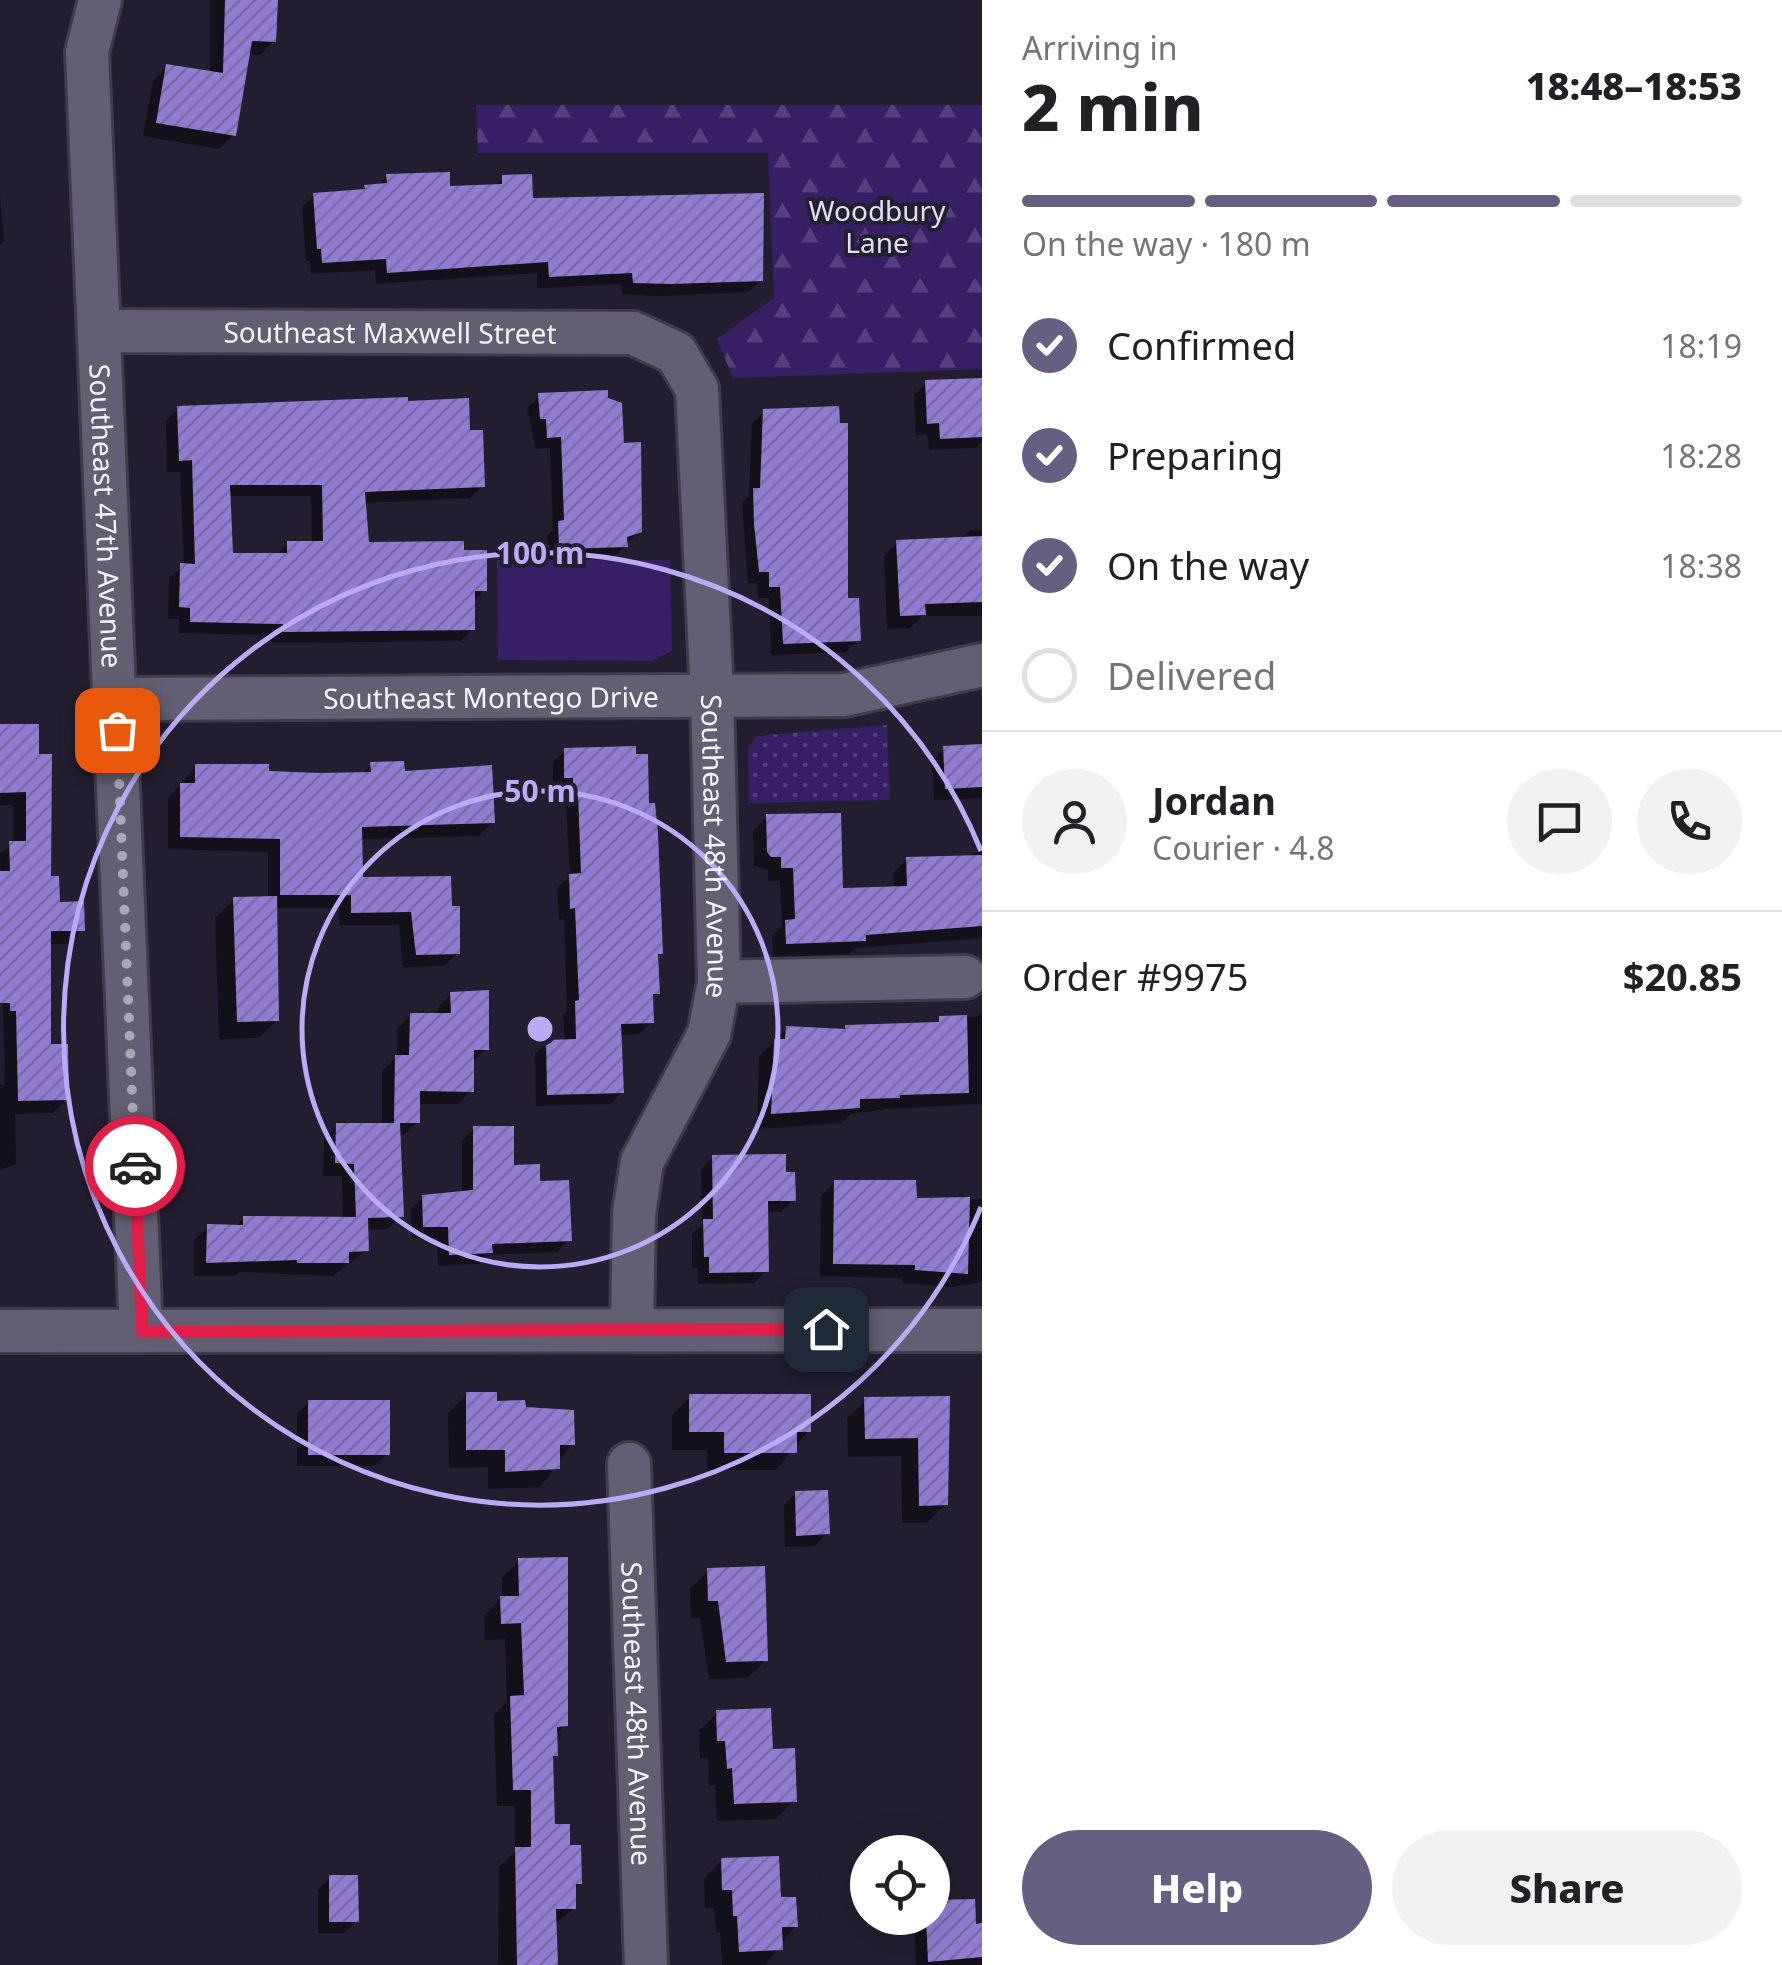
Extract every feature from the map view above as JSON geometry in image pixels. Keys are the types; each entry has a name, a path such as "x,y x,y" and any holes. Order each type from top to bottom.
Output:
{"street":[{"name":"Southeast 47th Avenue","path":"100,0 87,52 142,1332"},
{"name":"Southeast Maxwell Street","path":"100,331 632,333 676,353"},
{"name":"Southeast 48th Avenue","path":"632,1328 634,1213 642,1162 710,1034 720,982 712,694 697,389 676,353"},
{"name":"Southeast Montego Drive","path":"116,699 844,694 982,665"},
{"path":"720,982 965,977"},
{"path":"0,1332 982,1330"},
{"name":"Southeast 48th Avenue","path":"629,1464 646,1965"}],"green space":[{"name":"Woodbury Lane","path":"476,105 982,105 982,369 733,378 717,339 774,298 768,153 478,153"},
{"path":"497,560 670,560 672,651 652,661 498,660"},
{"path":"887,725 890,800 749,803 748,749 757,736"}],"building":[{"path":"225,0 278,0 276,42 252,41 236,136 156,123 166,64 223,73"},
{"path":"450,172 450,186 502,184 502,175 532,174 533,198 764,193 763,281 633,283 632,273 549,277 548,262 387,273 386,259 322,263 321,249 317,249 313,193 365,189 364,185 387,183 386,174"},
{"path":"982,378 982,437 940,439 939,423 927,424 925,380"},
{"path":"608,390 608,398 622,403 624,443 641,442 642,532 627,537 628,547 559,549 558,521 564,520 561,437 547,438 546,419 540,419 538,393"},
{"path":"469,398 470,430 483,430 485,487 365,492 369,542 464,541 464,550 487,550 487,591 475,591 475,630 283,632 283,624 190,622 190,608 179,607 180,563 195,564 192,460 179,461 177,406","holes":["230,485 322,485 323,541 287,541 287,553 233,553"]},
{"path":"839,406 840,423 848,423 848,598 859,598 861,641 783,644 780,587 769,587 769,572 759,572 754,524 753,488 760,488 763,409"},
{"path":"982,536 982,602 925,604 926,615 900,616 896,540"},
{"path":"0,724 39,724 39,754 52,754 51,876 59,876 60,902 84,901 85,931 51,931 51,1044 68,1044 69,1100 18,1101 16,1011 10,1011 10,1003 0,1003 0,871 10,871 9,841 26,841 26,792 0,793"},
{"path":"982,744 982,787 945,789 943,746"},
{"path":"636,746 636,754 648,754 649,803 655,803 658,833 663,954 658,954 660,994 653,994 654,1023 621,1024 624,1093 547,1095 546,1040 576,1039 575,1001 579,1000 575,908 570,909 569,874 581,873 578,794 573,794 573,778 564,778 564,748"},
{"path":"404,761 405,771 492,765 495,823 362,827 363,877 451,876 452,906 460,906 460,954 416,955 411,912 351,913 351,895 280,895 280,839 180,837 180,783 195,783 195,764 269,764 269,771 319,773 371,772 370,762"},
{"path":"841,813 843,888 907,886 906,857 982,855 982,926 866,935 866,941 786,944 785,920 795,919 793,868 781,868 781,857 771,857 767,852 766,814"},
{"path":"277,896 279,1021 237,1022 233,897"},
{"path":"489,990 489,1050 474,1050 474,1092 420,1091 420,1123 400,1123 404,1217 368,1218 369,1251 349,1252 349,1263 206,1263 207,1224 243,1225 243,1216 356,1217 354,1164 335,1163 336,1123 394,1123 395,1055 409,1055 410,1013 451,1013 450,992"},
{"path":"967,1015 969,1093 860,1099 860,1108 771,1114 774,1039 785,1039 786,1026 845,1029 845,1025 939,1022 939,1016"},
{"path":"473,1126 514,1126 514,1165 540,1164 540,1181 569,1180 572,1241 492,1244 493,1253 449,1255 448,1227 423,1227 422,1195 473,1190"},
{"path":"786,1154 786,1172 795,1172 796,1201 768,1201 769,1272 709,1273 709,1257 704,1257 703,1219 713,1219 712,1155"},
{"path":"834,1180 916,1180 917,1198 970,1197 968,1274 915,1270 915,1265 833,1264"},
{"path":"466,1392 497,1392 497,1401 525,1400 526,1407 574,1410 575,1445 560,1445 560,1469 505,1472 505,1450 466,1450"},
{"path":"689,1394 811,1394 811,1432 797,1432 797,1453 724,1453 724,1432 689,1432"},
{"path":"950,1396 948,1505 919,1506 918,1438 865,1439 864,1397"},
{"path":"308,1400 390,1400 390,1455 308,1455"},
{"path":"828,1490 830,1534 796,1536 795,1491"},
{"path":"568,1557 568,1726 557,1727 558,1756 553,1756 555,1824 570,1824 570,1845 581,1845 582,1884 576,1884 576,1909 556,1909 558,1965 517,1965 515,1847 531,1847 531,1790 513,1790 510,1696 524,1695 521,1623 501,1624 500,1596 519,1596 518,1558"},
{"path":"765,1566 768,1661 726,1662 718,1601 708,1601 707,1568"},
{"path":"771,1708 773,1749 795,1748 797,1802 734,1804 732,1768 727,1769 725,1741 717,1741 716,1710"},
{"path":"779,1856 781,1897 796,1897 798,1927 782,1927 783,1950 739,1952 732,1890 722,1890 721,1858"},
{"path":"329,1875 358,1875 359,1922 329,1922"},
{"path":"975,1899 976,1924 982,1923 982,1957 928,1962 927,1935 950,1935 950,1900"}],"way so far":[{"path":"117,730 135,1166"}],"route":[{"path":"135,1166 142,1332 826,1329"}]}
